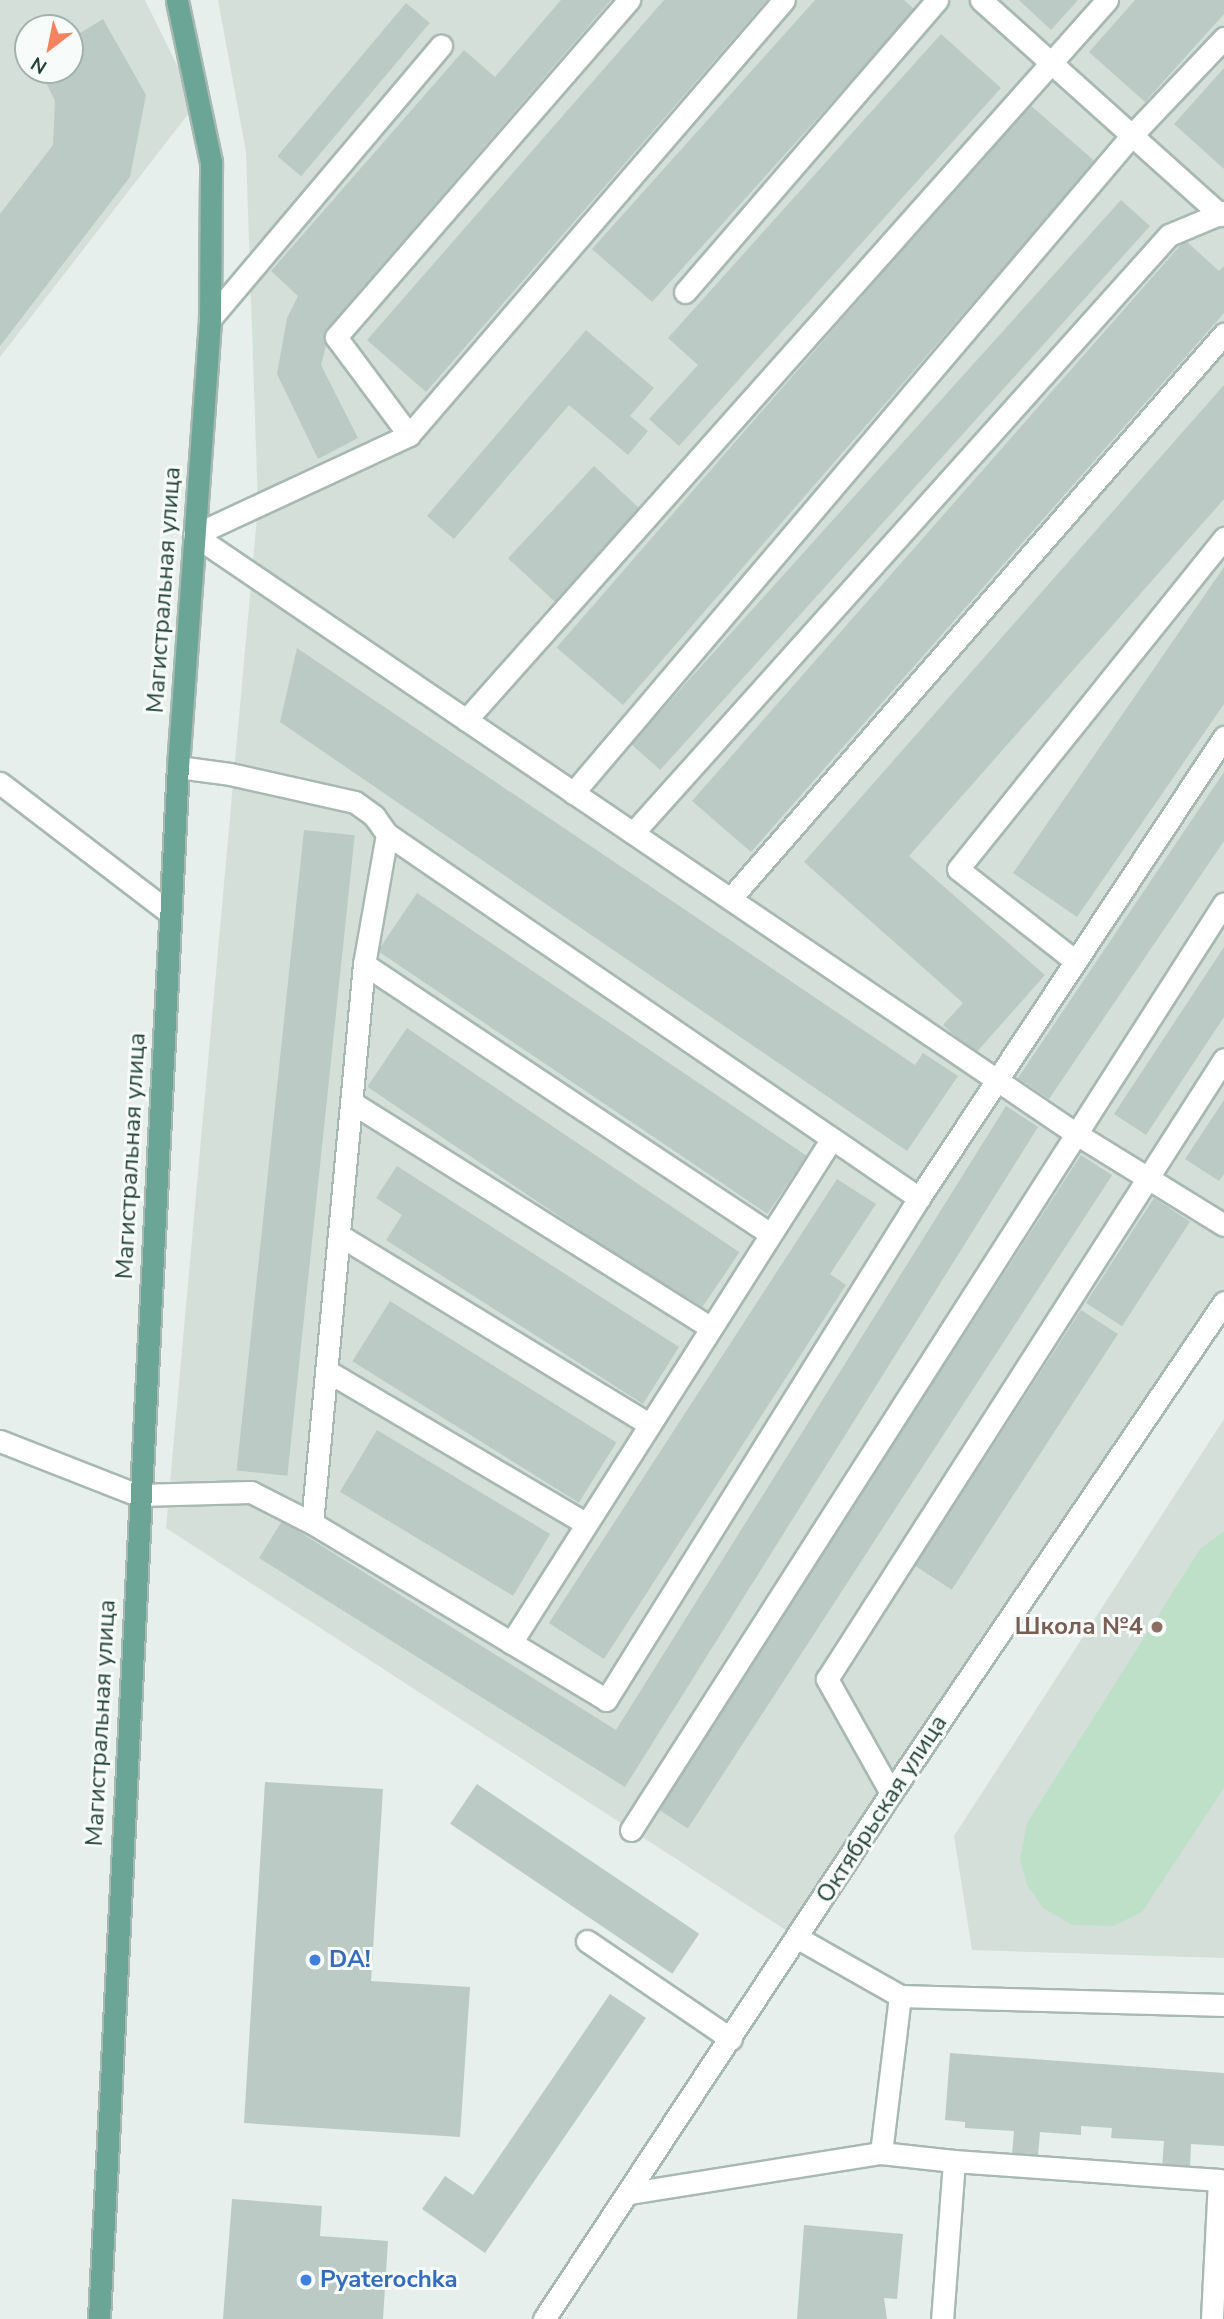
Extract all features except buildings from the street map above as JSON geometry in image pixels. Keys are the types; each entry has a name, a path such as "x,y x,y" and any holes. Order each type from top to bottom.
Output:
{"main road":[{"name":"Магистральная улица","path":"99,2319 138,1495 178,767 210,319 211,162 177,0"}],"street":[{"path":"409,435 336,337 629,0"},
{"path":"194,535 409,435 784,0"},
{"path":"685,292 937,0"},
{"path":"633,833 1169,235 1222,214 981,0"},
{"path":"466,720 1049,61 1107,0"},
{"path":"573,793 1132,135 1224,38"},
{"path":"210,319 441,46"},
{"path":"730,899 1224,334"},
{"path":"194,535 1075,1133 1224,1225"},
{"path":"1074,960 958,869 1224,538"},
{"path":"0,1441 138,1495 251,1492 312,1523 606,1700 919,1198 1224,737"},
{"path":"178,767 230,774 355,802 374,816 387,834 919,1198"},
{"path":"0,783 170,913"},
{"path":"312,1523 364,964 387,834"},
{"path":"631,1830 1224,903"},
{"path":"364,964 771,1234"},
{"path":"891,1793 827,1679 1146,1176 1224,1059"},
{"path":"351,1102 710,1327"},
{"path":"511,1643 647,1423 831,1140"},
{"path":"340,1235 647,1423"},
{"name":"Октябрьская улица","path":"544,2319 630,2193 891,1793 1224,1302"},
{"path":"327,1371 585,1523"},
{"path":"798,1938 900,1996 1224,2005"},
{"path":"587,1941 731,2039"},
{"path":"881,2153 900,1996"},
{"path":"630,2193 881,2153 954,2161 1219,2180 1212,2319"},
{"path":"942,2319 954,2161"}],"shaded area":[{"path":"0,0 145,0 196,104 0,357"},
{"path":"218,0 1224,0 1224,1301 798,1938 166,1528 258,506 246,152"},
{"name":"Школа №4","path":"1224,1419 1224,1958 972,1950 954,1836"}],"green space":[{"path":"1224,1531 1224,1788 1142,1912 1113,1926 1072,1925 1043,1908 1027,1885 1020,1859 1027,1823 1200,1549"}],"place":[{"name":"Школа №4","path":"1157,1627"},
{"name":"DA!","path":"315,1960"},
{"name":"Pyaterochka","path":"306,2280"}]}
